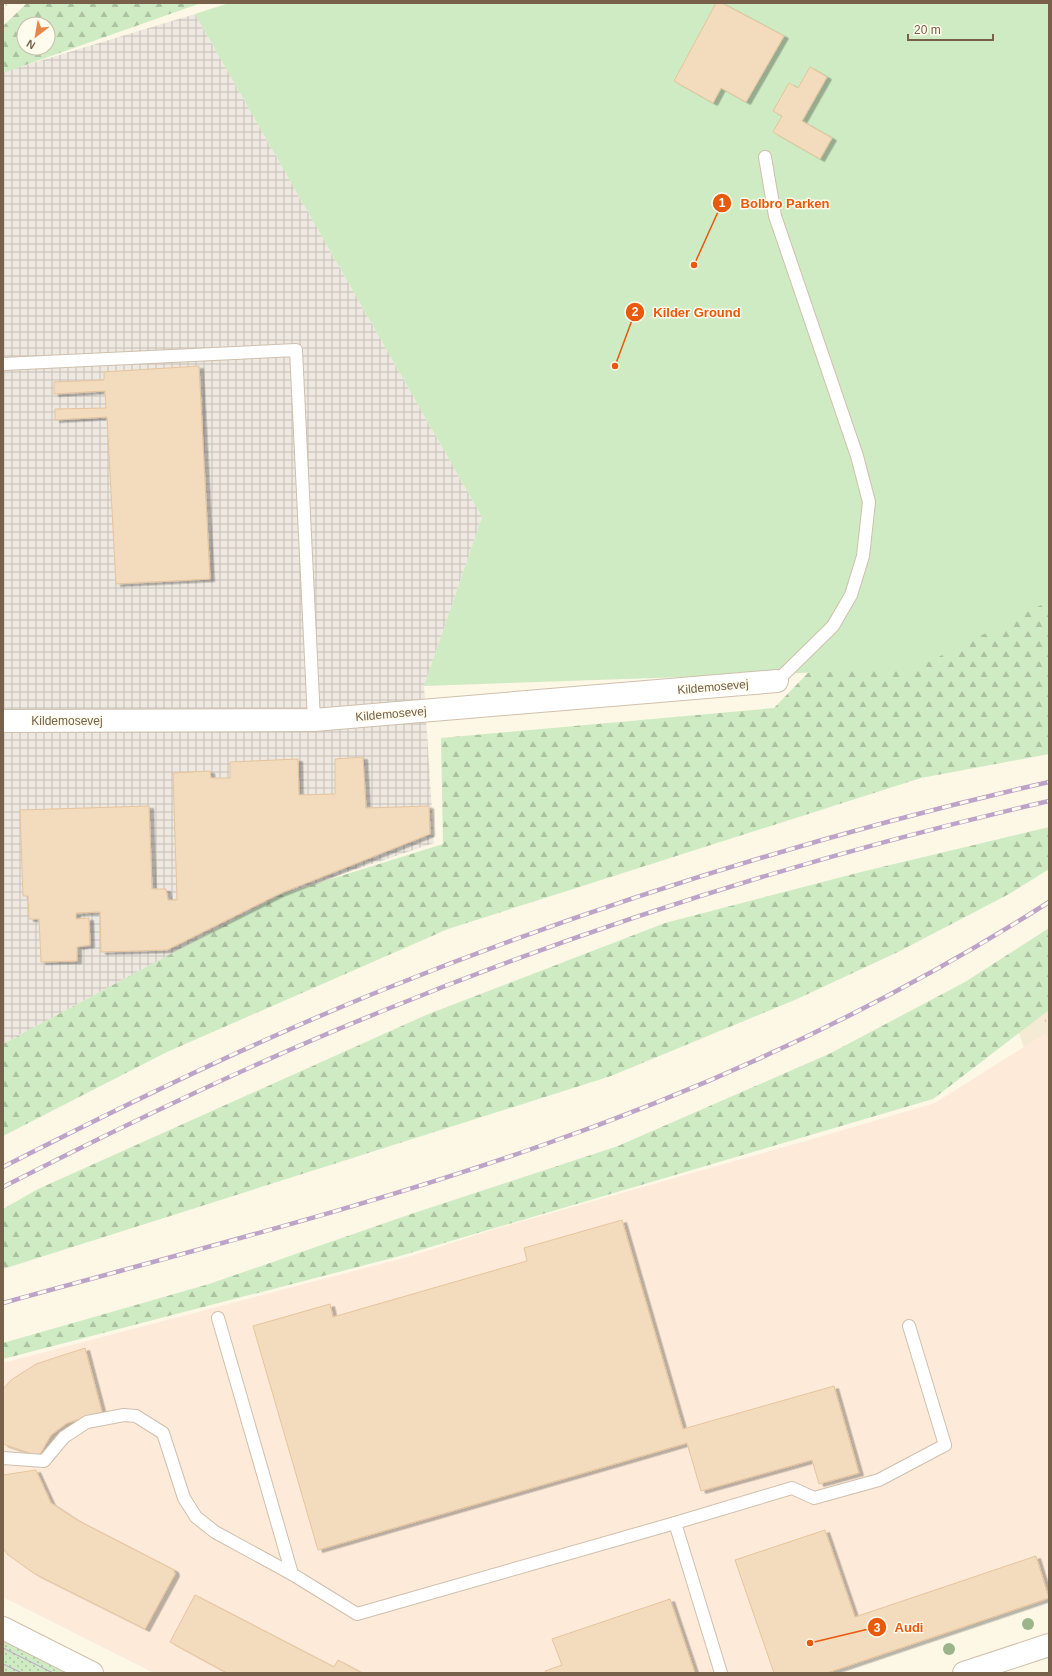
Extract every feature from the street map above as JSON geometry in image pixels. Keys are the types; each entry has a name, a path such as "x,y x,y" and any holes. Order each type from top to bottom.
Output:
{"street":[{"name":"Kildemosevej","path":"3,721 314,720 777,681"},
{"path":"3,1628 92,1673"},
{"path":"964,1673 1049,1645"}],"lane":[{"path":"765,156 775,216 857,456 869,502 863,556 851,595 833,626 777,681"},
{"path":"3,364 296,350 314,720"},
{"path":"218,1318 292,1574"},
{"path":"3,1458 44,1461 64,1437 87,1422 124,1415 136,1416 163,1433 184,1498 196,1517 214,1532 292,1574 357,1614 792,1488 814,1498 879,1480 945,1445 909,1326"},
{"path":"675,1523 721,1673"}],"path":[{"path":"3,8 8,3"},
{"path":"1045,1021 1049,1019"}],"shaded area":[{"path":"195,14 482,517 424,686 434,843 280,895 3,1044 3,72"},
{"path":"1049,1006 1049,1120 1014,1019"},
{"path":"1046,1033 1049,1044 1049,1599 831,1673 154,1673 3,1597 3,1363 411,1256 495,1229 935,1103"}],"green space":[{"path":"27,3 201,3 56,54 56,16 16,16 16,56 51,56 3,73 3,26"},
{"path":"229,3 1049,3 1049,601 915,669 424,686 482,517 195,14"},
{"path":"1049,587 1049,754 921,778 448,929 167,1052 3,1136 3,1044 280,895 443,844 441,738 774,708 860,619"},
{"path":"1049,827 1049,869 1009,894 898,952 797,999 611,1076 3,1269 3,1209 38,1189 426,1015 665,923 865,871"},
{"path":"1049,928 1049,1010 933,1099 400,1256 3,1359 3,1343 209,1284 411,1214 618,1146 831,1053 965,982"},
{"path":"3,1638 73,1673 4,1673"}],"building":[{"path":"716,3 722,3 784,36 746,102 721,88 713,103 674,81"},
{"path":"810,67 827,77 802,121 832,138 820,159 773,132 782,116 773,111 789,83 798,88"},
{"path":"199,366 210,579 116,584 107,417 55,420 55,409 106,408 105,391 54,394 54,382 104,380 104,372"},
{"path":"363,757 366,808 429,806 430,834 279,894 167,950 101,952 100,912 76,913 76,919 89,918 90,945 77,947 77,961 41,962 39,919 29,919 28,896 23,896 20,810 149,806 152,889 166,889 168,900 177,900 173,773 210,771 211,778 230,778 230,762 298,759 299,795 335,794 335,759"},
{"path":"622,1220 683,1429 834,1386 859,1473 819,1484 812,1460 701,1491 687,1443 318,1550 253,1326 330,1304 333,1317 527,1261 524,1248"},
{"path":"85,1348 102,1412 67,1423 51,1435 40,1454 35,1455 3,1444 3,1389 11,1380 36,1364"},
{"path":"36,1470 51,1503 77,1520 174,1570 175,1574 145,1629 35,1574 7,1554 3,1548 3,1475"},
{"path":"825,1530 855,1617 1036,1556 1049,1598 827,1673 774,1673 735,1560"},
{"path":"195,1595 334,1667 338,1660 362,1673 227,1673 170,1642"},
{"path":"670,1599 695,1673 546,1673 545,1671 562,1665 552,1639"}],"tram line":[{"path":"3,1648 53,1673"},
{"path":"3,1664 22,1673"}],"railway":[{"path":"3,1167 142,1097 236,1053 380,991 462,959 627,900 710,873 879,824 1049,782"},
{"path":"3,1187 97,1140 240,1072 336,1030 466,978 630,919 713,892 880,843 1049,801"},
{"path":"3,1303 273,1229 407,1190 540,1146 606,1122 672,1096 802,1039 928,974 1049,902"}],"place":[{"name":"Bolbro Parken","path":"694,265"},
{"name":"Kilder Ground","path":"615,366"},
{"name":"Audi","path":"810,1643"}]}
